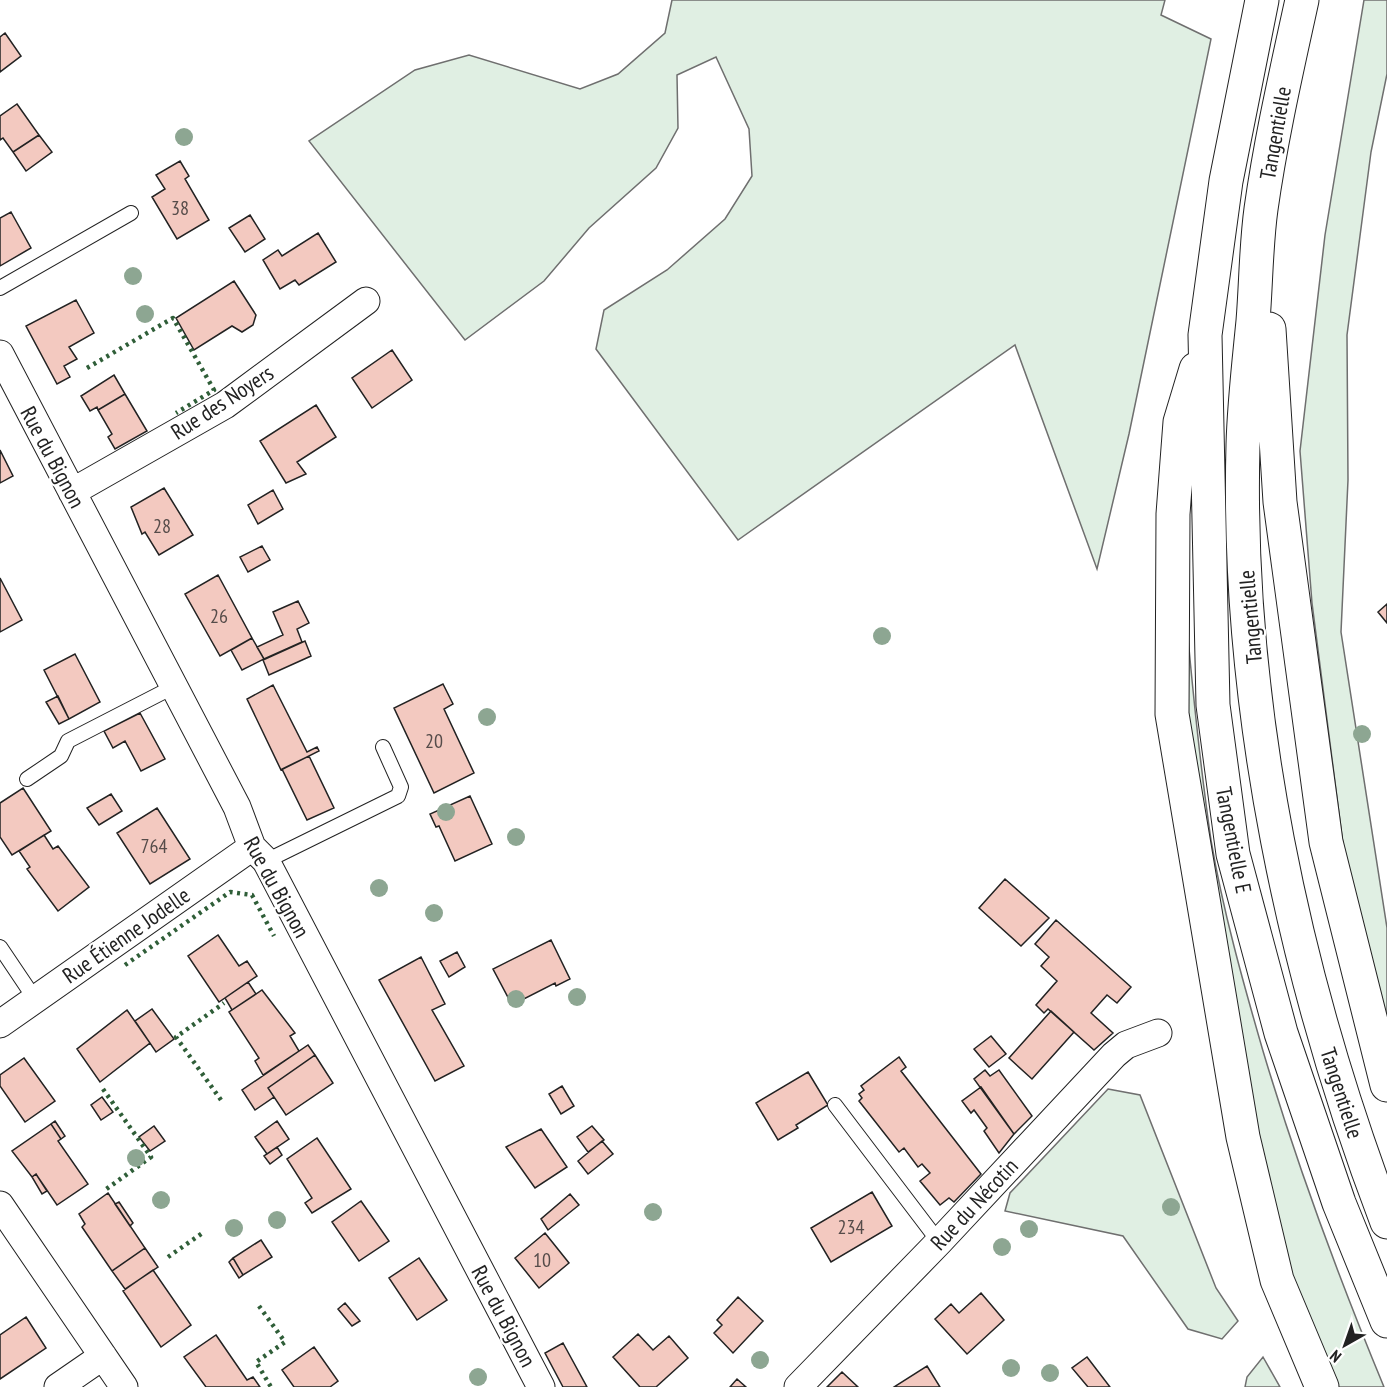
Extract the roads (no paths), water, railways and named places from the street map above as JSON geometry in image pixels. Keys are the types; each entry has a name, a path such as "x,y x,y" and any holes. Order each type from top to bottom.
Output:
{"main road":[{"name":"Tangentielle","path":"1205,335 1226,181 1263,0"},
{"name":"Tangentielle","path":"1302,0 1280,102 1261,210 1243,445 1245,575 1257,705 1281,860 1321,1027 1367,1170 1387,1221"},
{"path":"1261,210 1280,502 1326,842 1387,1085"},
{"name":"Tangentielle E","path":"1205,335 1213,705 1233,854 1281,1033 1339,1203 1387,1322"},
{"path":"1205,335 1180,422 1173,514 1172,714 1245,1148 1277,1280 1322,1387"}],"street":[{"name":"Rue des Noyers","path":"72,492 225,405 366,301"},
{"name":"Rue du Bignon","path":"0,354 175,686 259,854 541,1387"},
{"name":"Rue Étienne Jodelle","path":"0,1024 259,854"},
{"name":"Rue du Nécotin","path":"798,1387 939,1242 1114,1054 1126,1045 1158,1033"},
{"path":"0,1205 124,1387"},
{"path":"58,1387 103,1356"}],"lane":[{"path":"0,288 131,213"},
{"path":"27,779 61,756 68,741 175,686"},
{"path":"259,854 398,796 401,787 383,747"},
{"path":"0,947 35,999"},
{"path":"835,1105 939,1242"}]}
